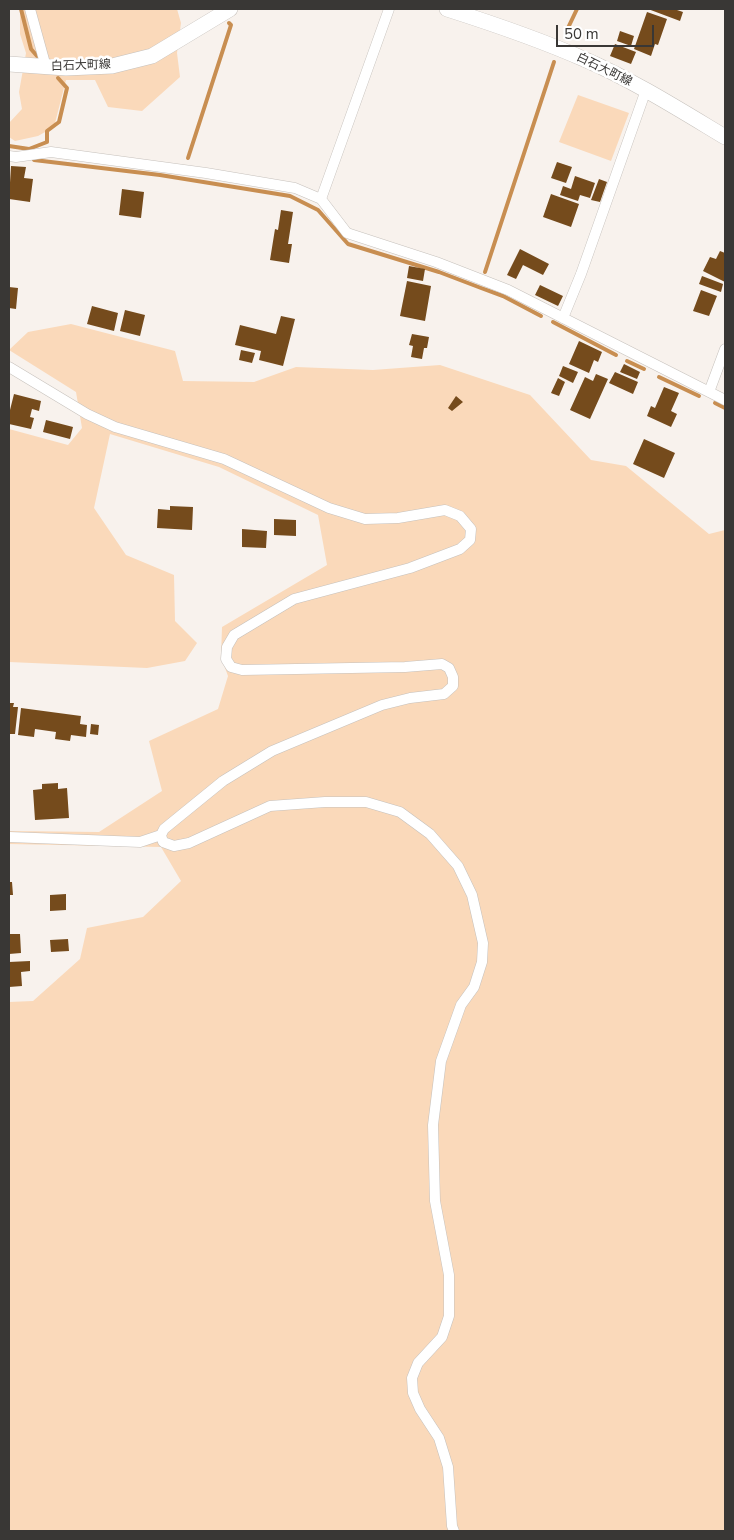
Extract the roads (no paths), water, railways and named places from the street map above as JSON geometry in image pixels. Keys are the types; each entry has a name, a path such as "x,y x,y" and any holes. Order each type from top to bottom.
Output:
{"main road":[{"name":"白石大町線","path":"9,64 66,68 112,66 152,56 230,9"},
{"name":"白石大町線","path":"447,9 493,24 587,60 646,90 725,137"}],"street":[{"path":"30,9 46,67"},
{"path":"322,199 389,9"},
{"path":"563,318 581,274 646,90"},
{"path":"9,156 16,157 38,152 51,152 206,173 296,188 322,199 347,233 436,262 508,290 725,400"},
{"path":"709,392 725,348"},
{"path":"9,367 87,414 108,424 224,459 329,508 364,519 398,518 445,510 460,516 470,529 470,540 460,549 410,568 294,599 234,635 226,647 226,659 231,667 242,670 405,667 442,664 448,668 454,677 453,686 444,694 410,698 382,705 272,751 224,780 164,829 161,835 163,842 174,846 189,843 270,806 325,802 366,802 400,812 430,834 458,866 472,895 483,943 482,962 474,987 461,1005 441,1060 433,1125 436,1200 449,1275 450,1316 442,1337 418,1363 412,1378 413,1393 420,1409 439,1438 448,1468 452,1526 454,1531"},
{"path":"9,837 140,842 161,835"}],"waterway":[{"path":"21,9 31,49 37,56"},
{"path":"567,30 577,9"},
{"path":"188,158 231,25 229,23"},
{"path":"485,272 554,62"},
{"path":"29,149 47,142 47,131 59,122 67,88 58,78"},
{"path":"9,146 29,149 34,160 160,175 290,196 318,210 348,244 439,272 503,296 541,316"},
{"path":"553,322 616,355"},
{"path":"627,361 644,369"},
{"path":"659,377 699,396"},
{"path":"715,403 725,408"}]}
